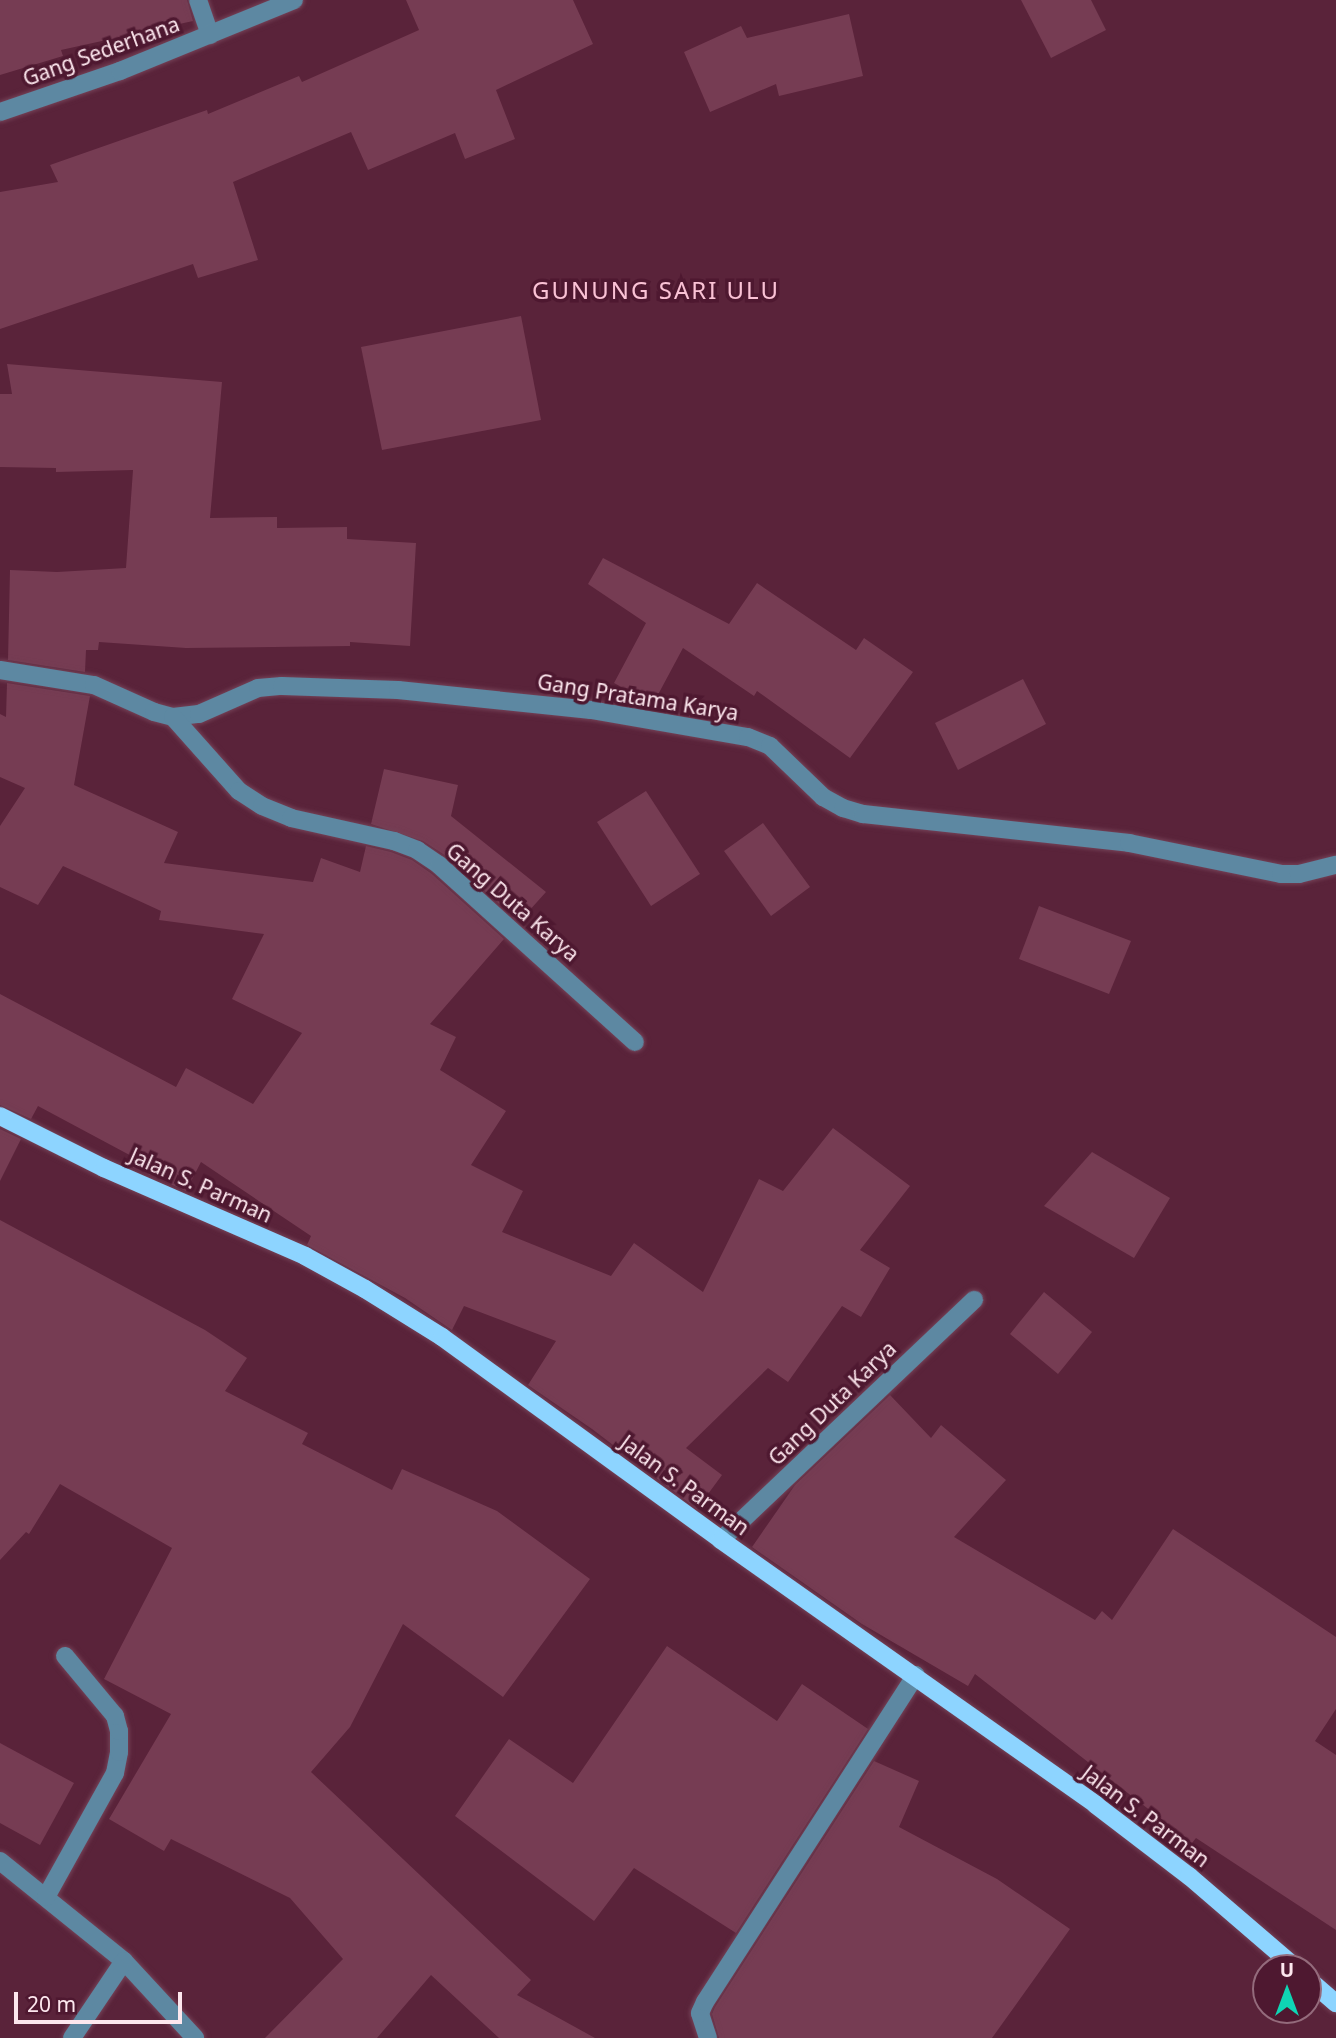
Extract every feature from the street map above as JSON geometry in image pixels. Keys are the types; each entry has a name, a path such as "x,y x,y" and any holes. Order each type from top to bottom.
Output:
{"main road":[{"name":"Jalan S. Parman","path":"0,1116 104,1168 305,1256 365,1289 442,1337 721,1540 916,1675 1189,1876 1280,1954"},
{"path":"1322,1991 1336,2003"}],"street":[{"path":"198,0 210,35"},
{"name":"Gang Sederhana","path":"0,112 120,71 294,0"},
{"name":"Gang Pratama Karya","path":"0,670 94,685 154,712 173,717 199,714 258,688 282,686 398,690 592,710 748,737 770,746 823,797 843,808 863,814 1129,843 1281,874 1299,874 1336,865"},
{"name":"Gang Duta Karya","path":"173,717 239,791 262,806 291,818 394,841 417,850 439,865 635,1042"},
{"name":"Gang Duta Karya","path":"721,1540 974,1300"},
{"path":"46,1897 115,1773 119,1752 119,1731 115,1716 65,1656"},
{"path":"708,2038 701,2013 705,2002 916,1675"},
{"path":"0,1861 124,1961 195,2038"},
{"path":"72,2038 124,1961"}],"building":[{"path":"0,0 187,0 193,21 61,50 63,56 0,75"},
{"path":"406,0 573,0 593,44 496,90 515,139 465,159 455,133 368,170 351,132 233,182 258,260 198,278 193,264 0,329 0,192 58,182 50,165 207,110 208,114 299,76 302,82 419,30"},
{"path":"1021,0 1091,0 1106,30 1051,58"},
{"path":"849,14 863,76 779,96 776,84 710,112 684,52 741,26 747,38"},
{"path":"521,316 541,420 382,450 361,347"},
{"path":"7,364 222,382 210,518 277,517 277,528 347,527 347,539 416,543 410,646 350,642 350,646 186,648 99,642 98,650 86,650 85,672 8,660 10,570 57,572 126,568 133,470 56,472 56,468 0,467 0,394 12,394"},
{"path":"603,558 729,624 757,583 856,650 864,638 913,672 850,758 757,691 754,696 683,648 653,704 614,683 646,623 588,584"},
{"path":"1023,679 1046,724 958,770 935,723"},
{"path":"7,683 90,696 74,785 178,832 164,863 313,882 321,858 360,872 366,846 412,860 432,874 504,939 430,1024 456,1037 440,1070 506,1111 471,1165 523,1191 502,1232 611,1276 634,1243 703,1292 759,1179 783,1191 833,1128 910,1186 860,1250 890,1268 861,1317 842,1306 788,1382 768,1368 686,1448 722,1475 697,1509 592,1429 528,1385 556,1341 464,1306 452,1330 405,1298 307,1245 311,1236 201,1162 186,1191 133,1168 137,1159 38,1106 31,1119 0,1105 0,994 176,1087 186,1068 253,1104 302,1033 232,999 264,934 159,920 161,911 63,866 38,905 0,887 0,826 25,788 0,777 0,714 6,717"},
{"path":"384,769 458,785 451,816 546,892 519,922 446,856 423,841 371,824"},
{"path":"646,791 700,874 651,906 597,822"},
{"path":"763,823 810,887 771,916 724,851"},
{"path":"1039,906 1131,941 1109,994 1019,959"},
{"path":"0,1129 21,1139 0,1181"},
{"path":"1092,1152 1170,1198 1134,1258 1044,1206"},
{"path":"0,1220 205,1330 247,1358 225,1391 308,1433 302,1444 392,1490 402,1469 497,1511 590,1579 503,1697 403,1624 350,1727 311,1772 531,1980 517,1995 595,2038 499,2038 431,1975 377,2038 265,2038 343,1959 290,1898 171,1839 164,1851 109,1819 171,1714 104,1679 172,1548 60,1484 29,1534 26,1532 0,1560"},
{"path":"1044,1292 1092,1332 1058,1374 1010,1334"},
{"path":"890,1395 931,1438 941,1425 1006,1480 954,1537 1095,1620 1102,1611 1112,1620 1173,1529 1336,1637 1336,1709 1315,1741 1336,1755 1336,1930 1196,1838 1192,1843 975,1674 968,1686 862,1624 752,1547 795,1485"},
{"path":"667,1646 777,1721 802,1684 868,1729 736,1933 634,1868 594,1921 455,1816 509,1739 573,1783"},
{"path":"0,1743 74,1783 40,1845 0,1823"},
{"path":"874,1761 919,1781 899,1827 997,1879 1070,1929 992,2038 719,2038 712,2014 715,2007"}],"district":[{"name":"GUNUNG SARI ULU","path":"656,290"}]}
